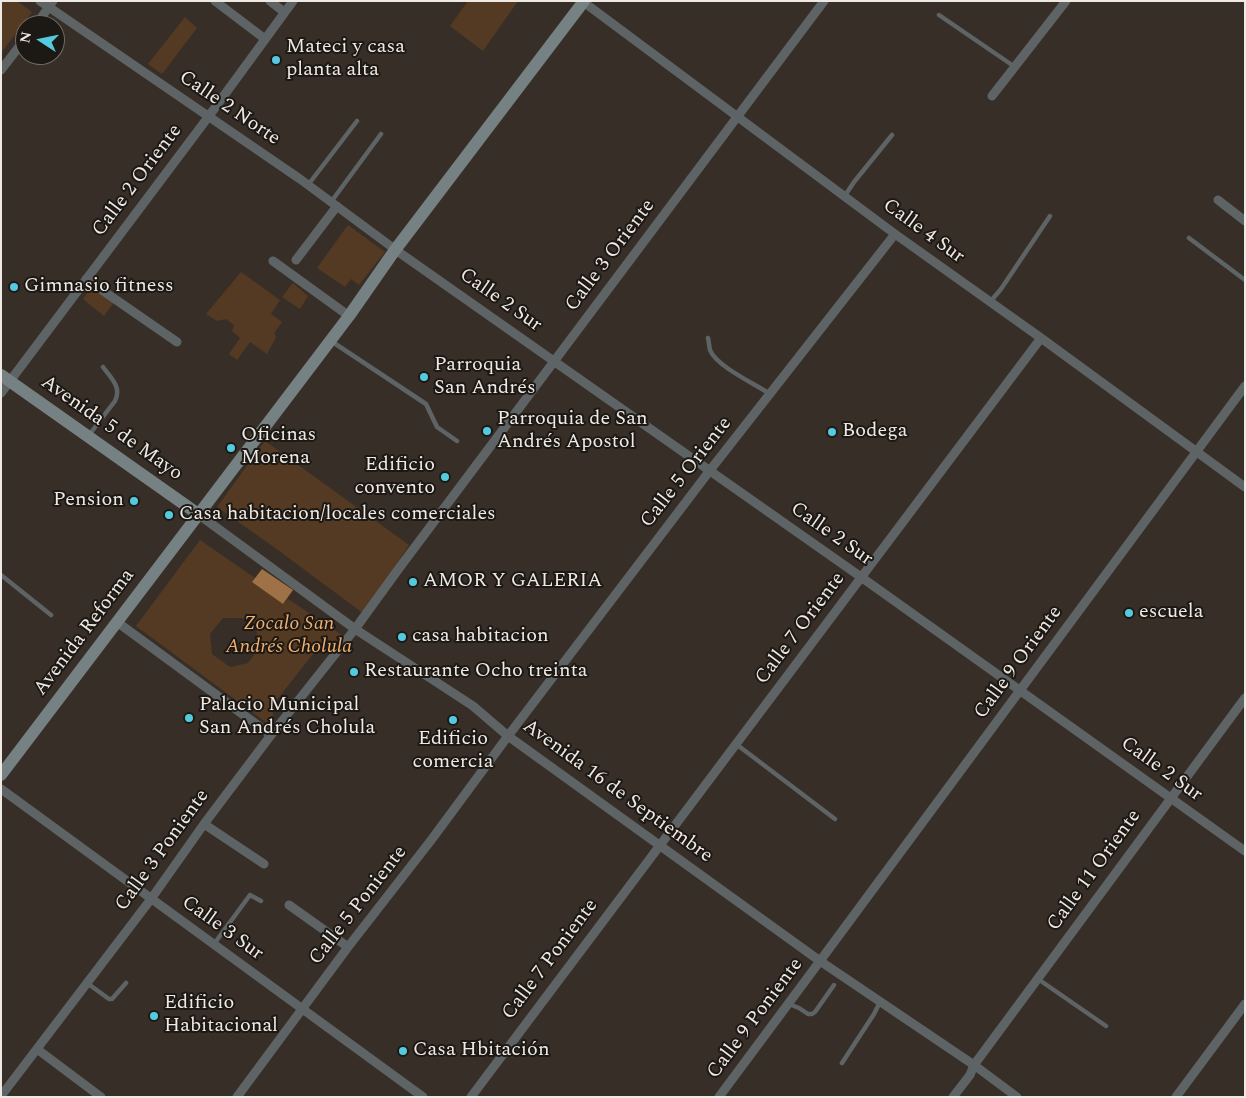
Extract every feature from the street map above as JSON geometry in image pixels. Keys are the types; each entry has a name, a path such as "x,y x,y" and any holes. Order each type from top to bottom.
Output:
{"main road":[{"name":"Avenida Reforma","path":"1,774 349,316 395,250 583,2"},
{"name":"Avenida 5 de Mayo","path":"6,378 198,514"}],"street":[{"name":"Calle 2 Norte","path":"40,1 51,4 308,185 395,250"},
{"path":"214,1 265,40"},
{"path":"270,1 284,12"},
{"name":"Calle 2 Oriente","path":"1,393 6,378 20,370 293,1"},
{"name":"Calle 3 Oriente","path":"355,628 824,1"},
{"path":"992,96 1066,1"},
{"name":"Calle 4 Sur","path":"583,2 895,234 1245,487"},
{"path":"43,15 51,4"},
{"path":"1,70 15,52"},
{"path":"1218,200 1245,220"},
{"path":"296,260 334,204"},
{"name":"Calle 5 Oriente","path":"508,736 710,471 895,234"},
{"name":"Calle 2 Sur","path":"395,250 861,577 1245,851"},
{"path":"273,261 349,316"},
{"path":"86,279 176,342"},
{"name":"Calle 7 Oriente","path":"660,845 1041,338"},
{"name":"Calle 9 Oriente","path":"820,962 1245,386"},
{"name":"Avenida 16 de Septiembre","path":"198,514 355,628 473,706 508,736 820,962 974,1065 1016,1097"},
{"path":"117,622 271,736"},
{"name":"Calle 3 Poniente","path":"1,1096 151,898 204,824 355,628"},
{"name":"Calle 11 Oriente","path":"953,1097 970,1075 974,1065 1245,698"},
{"name":"Calle 5 Poniente","path":"237,1097 348,947 432,840 508,736"},
{"name":"Calle 3 Sur","path":"1,789 422,1097"},
{"path":"204,824 264,864"},
{"name":"Calle 7 Poniente","path":"471,1097 660,845"},
{"path":"290,905 348,947"},
{"name":"Calle 9 Poniente","path":"719,1097 820,962"},
{"path":"1176,1097 1245,1004"},
{"path":"37,1049 101,1097"}],"lane":[{"path":"939,15 964,30 1015,67"},
{"path":"308,185 357,121"},
{"path":"334,204 382,134"},
{"path":"844,196 892,135"},
{"path":"990,302 1001,289 1050,216"},
{"path":"1189,238 1245,280"},
{"path":"708,338 711,350 716,358 725,366 770,394"},
{"path":"330,340 426,404 437,427 458,441"},
{"path":"88,436 118,396 118,388 103,367"},
{"path":"1,575 51,615"},
{"path":"736,744 835,819"},
{"path":"214,944 250,894 261,901"},
{"path":"1038,979 1106,1026"},
{"path":"87,983 112,1000 126,983"},
{"path":"789,1004 808,1014 812,1014 834,985"},
{"path":"842,1063 880,1002"}],"green space":[{"path":"1,1 17,1 32,12 30,15 15,15 15,34 1,53"},
{"path":"468,1 518,1 483,51 450,26"},
{"path":"185,17 197,28 162,74 148,64"},
{"path":"348,225 385,252 359,285 351,279 345,287 317,268"},
{"path":"241,272 280,300 271,314 282,322 274,333 276,337 267,354 250,342 237,360 229,354 240,338 232,331 234,325 226,319 217,321 206,314"},
{"path":"96,281 118,297 104,316 83,299"},
{"path":"293,283 308,296 300,309 282,297"},
{"path":"265,441 409,545 364,614 217,507"},
{"name":"Zocalo San Andrés Cholula","path":"200,540 255,578 253,581 283,604 288,599 342,635 338,641 324,640 272,706 274,722 271,726 136,626","holes":["223,618 242,618 256,629 260,647 248,663 230,667 212,654 210,634"]}],"shaded area":[{"path":"262,569 293,590 283,604 252,582"}],"place":[{"name":"Mateci y casa planta alta","path":"276,60"},
{"name":"Gimnasio fitness","path":"14,287"},
{"name":"Parroquia San Andrés","path":"424,377"},
{"name":"Parroquia de San Andrés Apostol","path":"487,431"},
{"name":"Bodega","path":"832,432"},
{"name":"Oficinas Morena","path":"231,448"},
{"name":"Edificio convento","path":"445,477"},
{"name":"Pension","path":"134,501"},
{"name":"Casa habitacion/locales comerciales","path":"169,515"},
{"name":"AMOR Y GALERIA","path":"413,582"},
{"name":"escuela","path":"1129,613"},
{"name":"casa habitacion","path":"402,637"},
{"name":"Restaurante Ocho treinta","path":"354,672"},
{"name":"Palacio Municipal San Andrés Cholula","path":"189,718"},
{"name":"Edificio comercia","path":"453,720"},
{"name":"Edificio Habitacional","path":"154,1016"},
{"name":"Casa Hbitación","path":"403,1051"}]}
